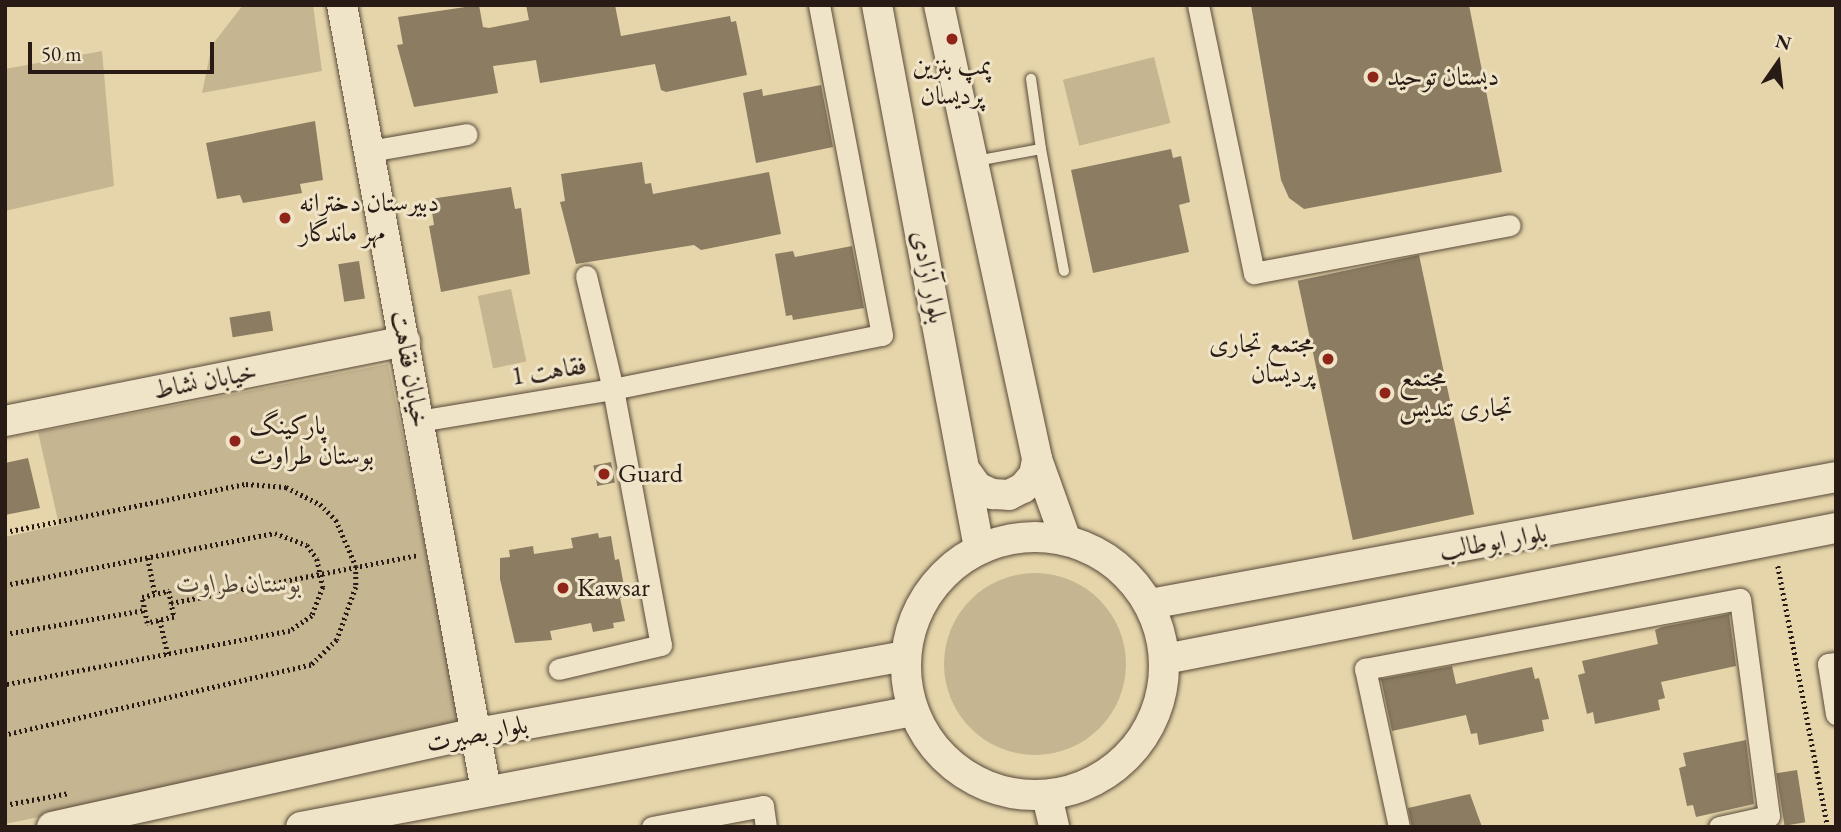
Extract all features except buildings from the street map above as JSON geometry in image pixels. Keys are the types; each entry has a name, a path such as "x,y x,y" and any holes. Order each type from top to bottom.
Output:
{"main road":[{"name":"خیابان فقاهت","path":"342,5 419,421 426,558 477,733 486,790"},
{"name":"بلوار آزادی","path":"877,5 968,474 979,548"},
{"path":"939,5 970,162 1037,459 1066,540"},
{"name":"خیابان نشاط","path":"5,421 405,341"},
{"path":"968,474 985,491 1009,495 1023,488 1034,475 1037,459"},
{"name":"بلوار ابوطالب","path":"1150,604 1836,477"},
{"name":"بلوار ابوطالب","path":"1165,659 1836,528"},
{"path":"1022,537 1066,540 1109,560 1128,575 1150,604 1165,659 1161,699 1146,735 1108,772 1086,786 1047,796 1003,791 952,766 929,741 913,711 905,656 912,623 927,592 950,567 979,548 1022,537"},
{"name":"بلوار بصیرت","path":"52,827 477,733 905,656"},
{"path":"301,827 913,711"},
{"path":"1047,796 1054,827"}],"street":[{"path":"586,276 613,389 882,335 819,5"},
{"path":"1198,5 1254,273 1510,225"},
{"path":"369,151 467,134"},
{"name":"فقاهت 1","path":"419,421 613,389 661,645 558,669"},
{"path":"1399,827 1365,669 1740,599 1769,816 1719,827"},
{"path":"1836,663 1828,664 1836,714"},
{"path":"652,827 763,806 766,827"}],"lane":[{"path":"1031,79 1041,149 1065,271"},
{"path":"970,162 1041,149"}],"path":[{"path":"5,532 246,484 268,484 286,487 320,504 336,520 356,566 356,587 346,623 325,655 311,665 264,679 5,735"},
{"path":"5,585 275,533 307,545 321,573 318,607 298,628 5,685"},
{"path":"1773,540 1828,827"},
{"path":"414,542 426,558"},
{"path":"148,558 155,594"},
{"path":"171,604 356,566 426,558"},
{"path":"169,591 171,604 174,617 147,623 142,597 169,591"},
{"path":"5,634 145,610"},
{"path":"160,620 168,655"},
{"path":"5,805 74,792"}],"green space":[{"path":"243,5 313,5 322,71 202,93 212,45"},
{"path":"102,51 114,186 5,211 5,69"},
{"path":"1154,57 1170,123 1079,146 1063,80"},
{"path":"511,289 526,361 493,368 478,296"},
{"name":"بوستان طراوت","path":"388,364 463,730 5,824 5,537 59,525 38,432"},
{"path":"1035,573 1070,579 1100,599 1120,629 1126,664 1120,699 1100,729 1070,749 1035,755 1000,749 970,729 950,699 944,664 950,629 970,599 1000,579"}],"place":[{"name":"پمپ بنزین پردیسان","path":"952,39"},
{"name":"دبستان توحید","path":"1373,77"},
{"name":"دبیرستان دخترانه مهر ماندگار","path":"285,218"},
{"name":"مجتمع تجاری پردیسان","path":"1328,359"},
{"name":"مجتمع تجاری تندیس","path":"1385,393"},
{"name":"پارکینگ بوستان طراوت","path":"235,441"},
{"name":"Guard","path":"604,474"},
{"name":"Kawsar","path":"563,588"}]}
